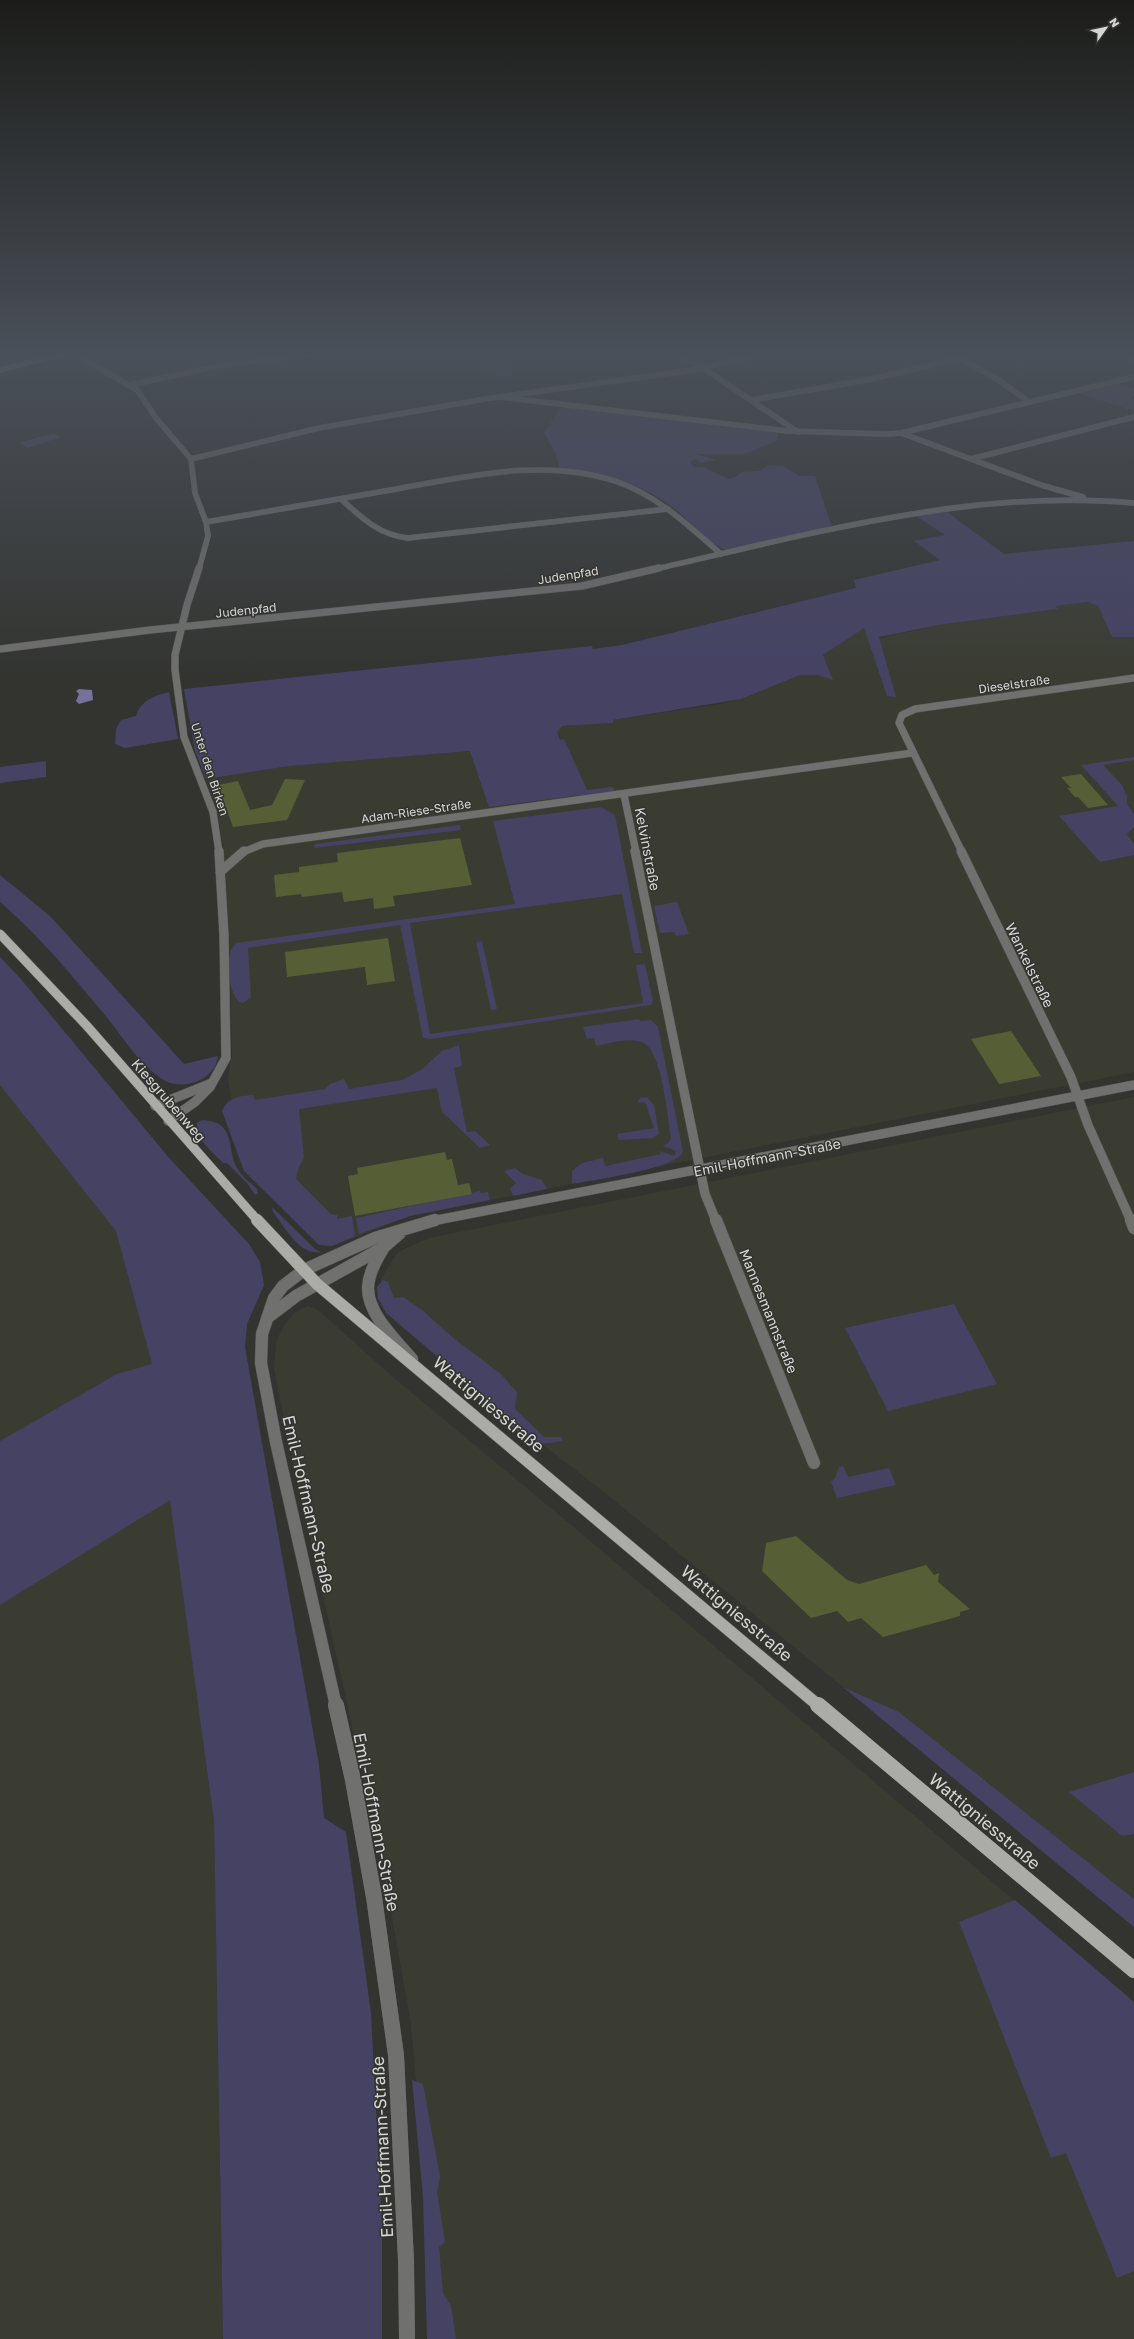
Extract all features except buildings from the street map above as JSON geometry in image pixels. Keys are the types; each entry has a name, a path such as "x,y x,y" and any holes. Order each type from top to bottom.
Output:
{"main road":[{"name":"Kiesgrubenweg","path":"0,934 88,1026 155,1106 239,1202 317,1284"},
{"name":"Wattigniesstraße","path":"317,1284 1134,1970"}],"street":[{"name":"Unter den Birken","path":"168,1121 207,1093 212,1083 221,1072 226,1058 224,935 218,842 213,812 184,737 175,670 176,655 192,587 207,544 208,536 206,522 195,493 191,462"},
{"path":"979,462 1041,485 1090,500"},
{"path":"206,522 489,473 534,470 576,473 610,480 642,492 668,509 721,554"},
{"path":"341,499 383,534 394,537 408,538 668,509"},
{"name":"Judenpfad","path":"0,649 183,627 582,586 721,554 908,514 974,506 1090,500 1134,503"},
{"name":"Dieselstraße","path":"900,717 915,710 1134,678"},
{"name":"Wankelstraße","path":"900,717 898,723 912,753 1079,1096 1088,1125 1134,1228"},
{"name":"Kelvinstraße","path":"699,1170 624,795 912,753"},
{"name":"Adam-Riese-Straße","path":"220,872 246,849 263,844 624,795"},
{"path":"155,1106 212,1083"},
{"name":"Emil-Hoffmann-Straße","path":"407,2339 402,2149 396,2055 390,2008 366,1849 313,1603 291,1517 261,1363 262,1334 274,1298 283,1286 304,1270 375,1238 402,1232 440,1219 1134,1085"},
{"name":"Mannesmannstraße","path":"699,1170 705,1194 814,1463"},
{"name":"Emil-Hoffmann-Straße","path":"266,1319 296,1296 384,1247 402,1232"},
{"path":"384,1247 372,1269 367,1288 372,1305 421,1370"}],"shaded area":[{"path":"558,462 689,462 694,467 703,467 729,479 736,477 742,472 759,471 769,465 783,466 800,476 815,476 832,527 729,551 716,545 676,510 650,492 607,477 560,469"},
{"path":"947,512 1004,554 1134,541 1134,637 1112,637 1098,606 1088,602 1055,606 1058,609 938,625 879,637 896,697 887,696 864,628 823,655 833,680 817,675 800,675 741,699 613,720 613,723 562,726 557,732 560,740 564,739 587,790 612,787 616,792 582,797 581,795 489,807 470,751 290,766 206,779 195,751 184,689 592,646 593,649 622,645 856,588 854,580 940,560 914,541 945,535 916,516"},
{"path":"1088,602 1098,605 1112,637 1134,637 1134,1072 410,1216 332,1246 319,1245 231,1099 228,1077 232,1056 230,954 224,850 217,814 206,779 290,766 470,751 581,794 557,732 562,726 613,723 612,720 720,704 741,699 800,675 817,675 832,679 823,655 864,627 869,641 938,625 1058,609 1055,606"},
{"path":"169,692 178,739 125,748 115,744 116,729 121,720 136,716 141,706 145,702 153,697"},
{"path":"1134,757 1134,760 1103,765 1122,785 1127,796 1127,804 1134,814 1134,827 1127,834 1134,844 1134,855 1100,862 1059,816 1118,806 1081,765"},
{"path":"46,761 46,777 0,783 0,767"},
{"path":"601,807 615,815 642,953 634,953 622,894 410,923 430,1034 643,1003 636,965 645,964 653,1001 651,1005 431,1039 423,1038 400,925 248,948 251,998 242,1003 234,995 230,981 229,959 232,948 236,943 515,904 493,821"},
{"path":"460,825 461,830 315,848 314,846 315,844"},
{"path":"0,875 51,917 184,1064 218,1056 215,1065 210,1072 195,1082 176,1084 167,1082 145,1065 57,959 30,929 0,902"},
{"path":"677,902 689,934 676,936 674,932 660,933 654,906"},
{"path":"482,941 497,1009 491,1010 476,942"},
{"path":"0,957 20,978 170,1159 249,1244 260,1262 264,1285 247,1324 245,1347 319,1765 324,1818 346,1832 371,2013 382,2227 382,2339 223,2339 214,1821 170,1500 0,1605 0,1441 117,1374 152,1364 116,1231 0,1085"},
{"path":"639,1019 640,1021 651,1020 658,1027 683,1152 677,1158 666,1164 650,1169 615,1177 572,1184 572,1171 582,1163 603,1158 605,1166 661,1154 660,1151 674,1156 676,1151 663,1146 668,1143 671,1138 660,1073 651,1050 645,1044 628,1040 596,1046 594,1038 587,1039 583,1027"},
{"path":"459,1045 462,1066 454,1068 467,1132 475,1131 490,1145 480,1148 442,1112 437,1088 299,1109 304,1158 298,1169 296,1179 331,1214 337,1215 337,1219 352,1216 355,1236 332,1246 319,1245 244,1171 222,1111 224,1106 234,1098 253,1095 255,1100 325,1089 330,1084 344,1079 349,1089 402,1080 421,1070 442,1051"},
{"path":"0,1055 117,1231 152,1364 214,1821 223,2339 0,2339"},
{"path":"647,1097 654,1105 659,1134 653,1138 619,1140 617,1134 654,1128 645,1102 638,1103 640,1098"},
{"path":"1134,1097 1134,1899 899,1712 843,1687 604,1492 542,1444 381,1291 381,1279 394,1257 402,1250 429,1238"},
{"path":"202,1120 221,1125 226,1131 237,1168 257,1189 258,1193 255,1195 247,1183 227,1163 223,1163 202,1140 197,1129 197,1123"},
{"path":"515,1168 523,1174 542,1180 547,1189 513,1196 510,1188 516,1183 504,1171"},
{"path":"480,1191 481,1193 488,1192 490,1200 410,1216 359,1234 356,1218"},
{"path":"272,1207 315,1249 321,1252 313,1252 299,1245 282,1225 273,1212"},
{"path":"383,1280 388,1282 394,1298 403,1297 421,1309 452,1337 501,1374 517,1392 515,1409 544,1437 561,1437 562,1441 542,1444 523,1436 483,1401 464,1379 386,1313 378,1298 377,1287"},
{"path":"954,1304 997,1384 888,1411 845,1328"},
{"path":"308,1306 318,1310 393,1377 576,1529 1134,2002 1134,2339 430,2339 425,2186 411,2024 381,1855 290,1448 274,1368 277,1339 285,1324 294,1313"},
{"path":"843,1466 848,1477 889,1468 896,1485 837,1498 831,1482 835,1478 839,1467"},
{"path":"843,1687 899,1712 1134,1899 1134,1927"},
{"path":"1134,1772 1134,1834 1122,1836 1069,1792"},
{"path":"1015,1900 1134,2002 1134,2271 1117,2278 1066,2153 1051,2158 959,1922"},
{"path":"412,2080 423,2084 440,2177 437,2192 445,2242 439,2247 443,2293 451,2306 456,2339 427,2339 423,2197"}],"water":[{"path":"79,689 92,690 93,700 79,704 76,701 79,694 76,691"}]}
